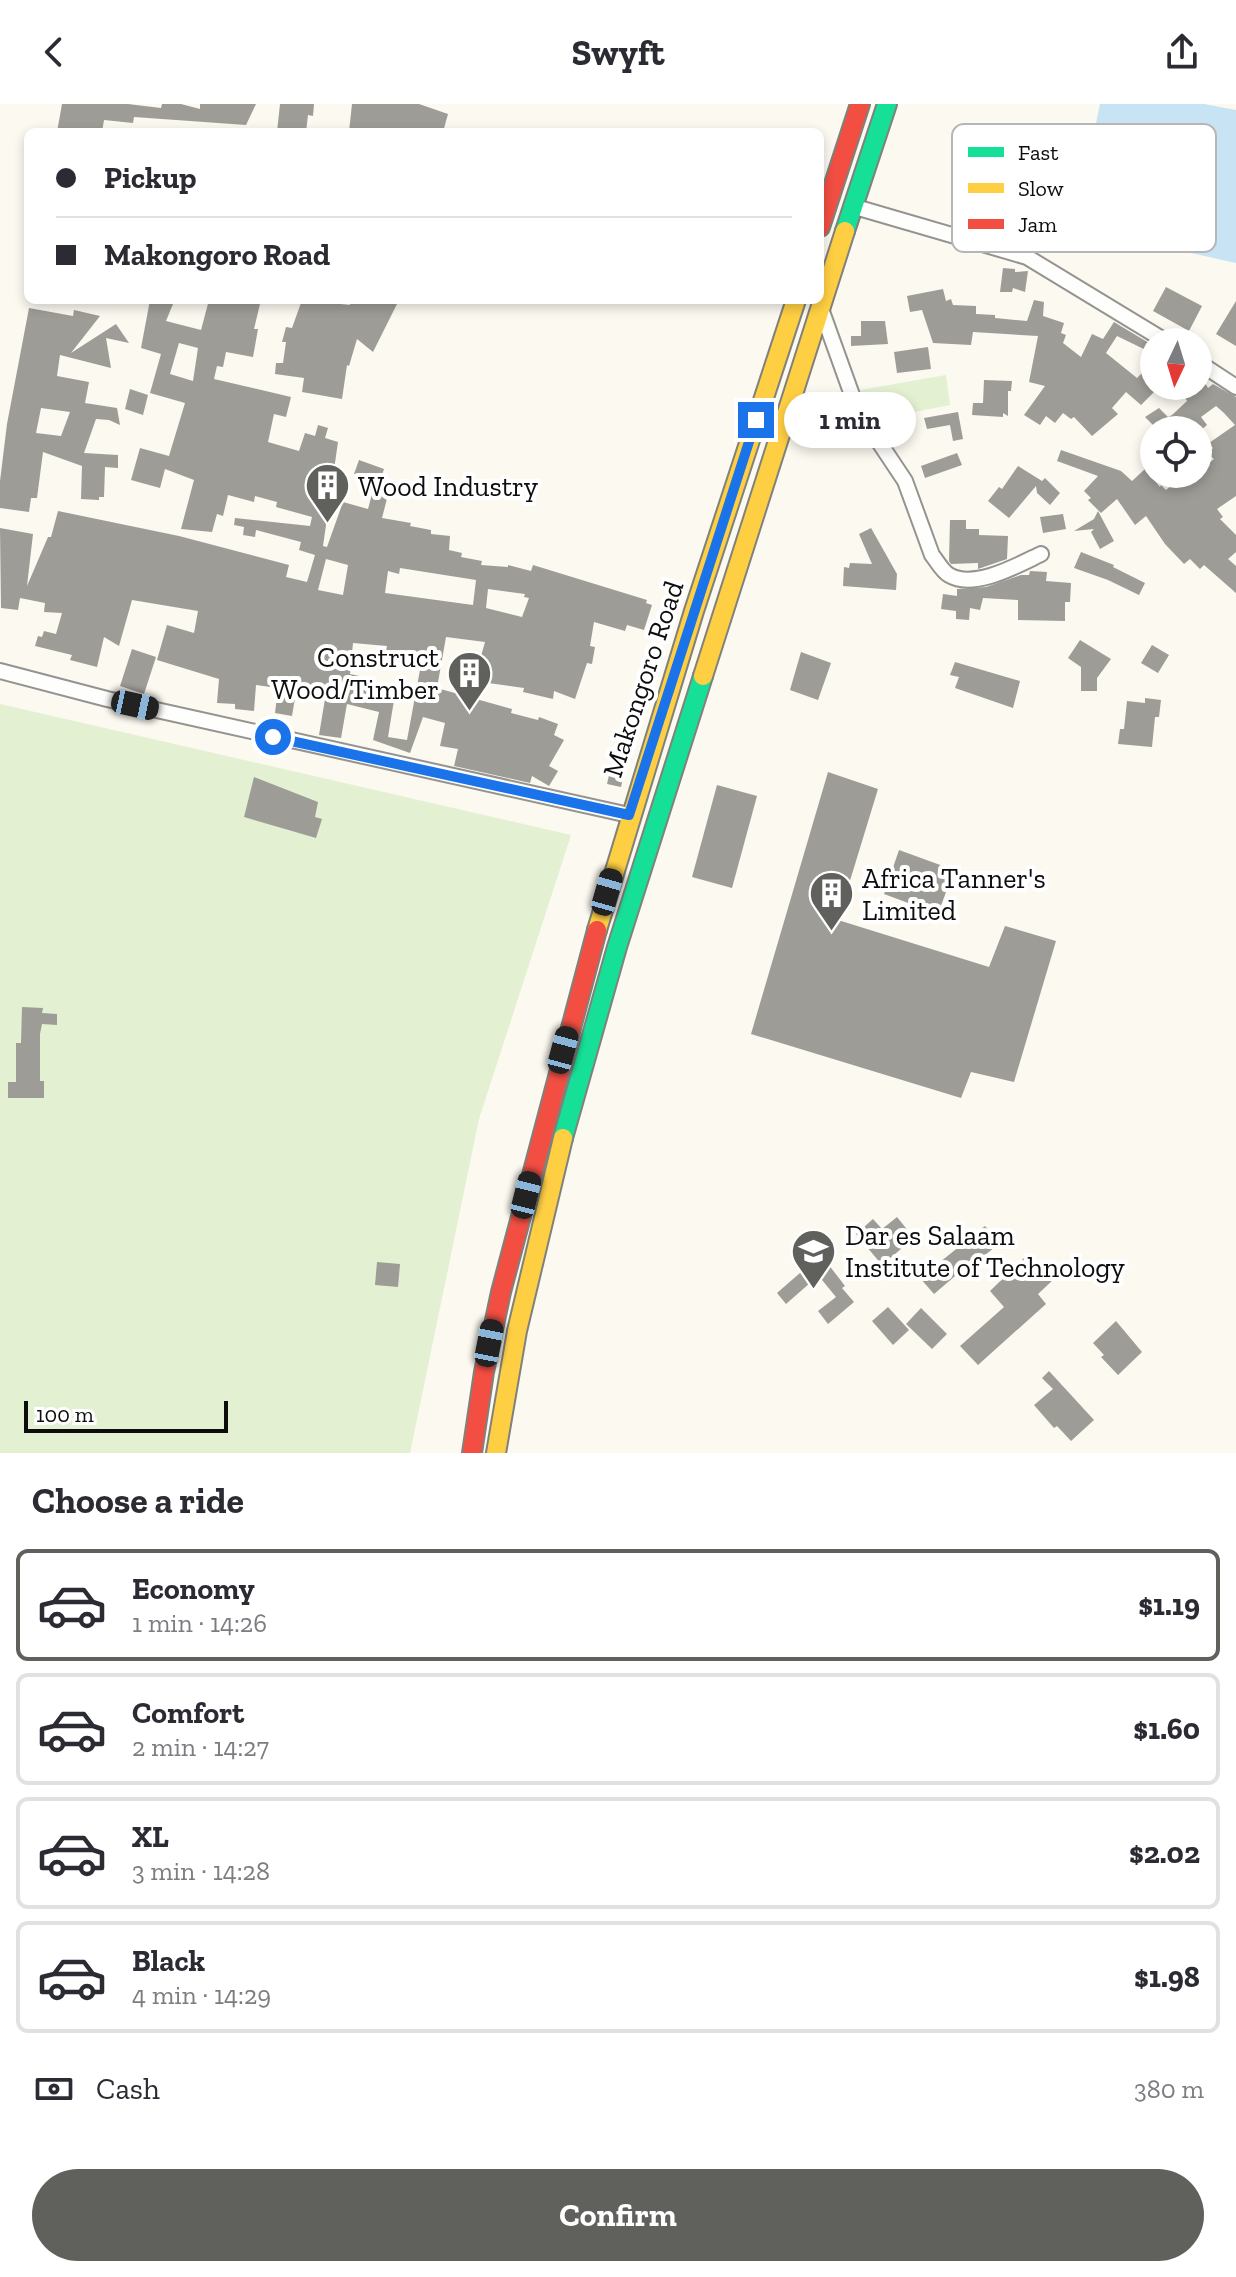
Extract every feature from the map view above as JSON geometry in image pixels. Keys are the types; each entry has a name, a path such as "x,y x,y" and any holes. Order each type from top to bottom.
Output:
{"main road":[{"path":"824,215 860,104"},
{"name":"Makongoro Road","path":"824,290 887,104"},
{"name":"Makongoro Road","path":"472,1453 494,1317 563,1050 629,815 795,304"},
{"name":"Makongoro Road","path":"496,1453 509,1369 566,1124 656,820 819,305"}],"street":[{"path":"852,206 952,235"},
{"path":"1010,252 1027,257 1144,328"},
{"path":"819,305 852,395 865,421 905,481 932,555 939,565 949,575 965,579 984,578 1041,554"},
{"path":"1212,371 1236,387"},
{"path":"0,671 107,699 629,815"}],"green space":[{"path":"946,375 950,405 874,420 860,390"},
{"path":"0,704 571,835 479,1119 410,1453 0,1453"}],"water":[{"path":"1100,104 1204,104 1236,110 1236,263 1186,252 1216,252 1216,124 1096,124"}],"building":[{"path":"62,104 128,104 161,108 162,104 181,104 200,109 200,104 256,104 246,125 134,117 133,123 104,120 103,128 58,128"},
{"path":"280,104 314,104 313,116 308,115 306,128 277,128"},
{"path":"352,104 419,104 448,114 444,128 349,128"},
{"path":"1003,268 1015,269 1015,272 1028,271 1025,292 1013,288 1012,292 1000,292"},
{"path":"1166,287 1202,306 1191,328 1184,328 1153,311"},
{"path":"943,289 946,301 951,299 953,305 976,306 976,314 1027,321 1034,300 1044,302 1043,316 1064,323 1061,333 1066,335 1063,343 1081,357 1092,334 1103,339 1114,322 1140,338 1140,347 1117,336 1106,353 1137,378 1140,375 1140,400 1146,400 1141,405 1126,392 1112,408 1118,414 1092,436 1074,417 1071,419 1063,413 1055,423 1046,416 1040,425 1024,415 1045,386 1029,382 1038,336 973,332 971,345 933,343 922,310 910,312 907,296"},
{"path":"1236,301 1236,346 1216,334"},
{"path":"149,304 173,304 166,321 201,330 208,304 260,304 254,329 258,329 253,357 226,352 223,367 217,366 214,379 291,397 286,417 274,414 268,442 299,451 305,433 315,436 318,425 328,428 325,438 338,442 323,546 327,547 343,502 368,509 375,483 390,487 382,518 411,523 410,526 431,530 431,534 450,536 449,550 462,553 461,557 482,561 481,565 508,565 531,571 533,565 647,600 646,603 652,605 644,630 627,625 625,631 594,622 590,646 595,647 592,664 587,663 575,699 554,691 553,699 523,692 524,688 474,681 485,642 446,637 437,688 512,709 511,713 538,720 539,717 558,724 554,735 564,740 549,766 558,771 549,786 532,776 530,783 454,766 458,749 440,746 445,723 423,717 410,753 373,740 379,712 347,704 341,738 319,735 327,687 300,684 292,716 275,713 278,688 256,685 254,711 235,709 235,704 217,703 219,679 157,660 167,625 194,633 198,611 132,600 119,646 104,637 97,667 70,660 72,655 35,646 38,636 42,637 44,631 56,634 62,613 44,612 45,603 20,598 18,610 1,608 0,528 33,534 27,586 48,537 51,537 58,511 179,536 289,565 286,577 307,582 315,555 299,550 301,542 256,530 255,537 243,535 244,527 234,525 235,518 310,526 312,517 276,507 277,502 255,496 254,502 228,495 223,516 217,514 212,532 181,529 194,480 165,469 160,488 131,480 140,448 169,456 185,403 150,393 161,354 141,348","holes":["179,343 198,348 193,381 170,374","326,559 348,565 343,595 318,590","400,568 476,580 473,605 385,593 388,571 399,574","488,589 525,594 524,597 529,598 522,617 486,608","353,643 387,646 384,663 400,665 402,656 422,659 407,740 388,737 396,688 362,682 364,677 350,674"]},
{"path":"301,304 397,304 373,352 357,339 347,365 342,399 302,392 304,378 275,374 276,363 283,363 286,342 282,342 286,327 292,328"},
{"path":"29,308 73,316 74,310 100,316 71,353 116,324 129,343 106,338 111,368 60,355 57,376 89,382 85,403 117,408 120,425 96,419 84,453 118,455 118,468 105,467 104,497 99,497 99,500 81,499 82,466 43,452 37,498 31,498 29,512 0,508 7,424","holes":["41,408 70,412 61,436 36,433"]},
{"path":"861,321 885,321 888,344 851,346 851,336 861,336"},
{"path":"928,347 931,369 897,373 894,352"},
{"path":"984,380 1012,381 1011,391 1008,391 1008,416 1003,413 1003,417 972,415 973,403 983,403"},
{"path":"1213,384 1236,397 1236,496 1217,509 1223,517 1220,519 1236,535 1236,552 1228,559 1236,566 1236,593 1204,565 1200,569 1190,559 1184,564 1165,544 1146,516 1135,525 1117,499 1101,513 1084,491 1098,476 1057,461 1061,450 1121,471 1132,481 1140,474 1140,488 1212,488 1212,441 1235,425 1216,406 1202,416 1170,416 1187,401 1212,400"},
{"path":"130,389 148,395 143,415 125,409"},
{"path":"1159,408 1167,416 1147,416"},
{"path":"958,412 963,439 953,441 950,425 927,429 924,418"},
{"path":"957,453 962,465 925,478 921,466"},
{"path":"359,460 384,469 379,484 354,474"},
{"path":"1018,466 1042,481 1045,478 1060,493 1050,505 1037,493 1036,486 1009,518 988,501 999,487 1002,489"},
{"path":"1098,511 1114,541 1100,549 1091,532 1094,529 1074,531 1094,519"},
{"path":"1063,514 1066,529 1043,533 1040,517"},
{"path":"950,520 966,520 966,529 979,529 979,535 1008,536 1007,559 978,569 978,563 951,564"},
{"path":"871,528 897,574 896,590 843,586 844,567 849,568 850,563 872,564 859,534"},
{"path":"1081,552 1114,565 1145,583 1139,595 1074,568"},
{"path":"1030,571 1047,572 1046,581 1071,583 1070,602 1065,602 1065,621 1018,620 1018,600 983,598 980,610 970,608 969,620 956,619 956,611 941,609 943,594 957,596 957,589 986,587 1029,575"},
{"path":"1080,640 1111,659 1097,678 1097,691 1081,691 1081,667 1068,658"},
{"path":"1152,645 1169,655 1158,673 1141,663"},
{"path":"132,649 156,657 144,694 120,686"},
{"path":"801,652 831,663 818,700 790,690"},
{"path":"955,662 1020,681 1013,708 955,688 959,677 950,675"},
{"path":"1145,698 1161,700 1159,717 1155,717 1152,747 1118,744 1120,729 1124,729 1127,701 1145,703"},
{"path":"614,753 628,757 621,787 607,784"},
{"name":"Africa Tanner's Limited","path":"828,772 878,789 838,920 989,967 1005,926 1056,941 1014,1082 971,1072 961,1098 751,1034"},
{"path":"254,777 318,802 315,817 322,819 316,838 244,817"},
{"path":"717,785 757,796 732,888 692,877"},
{"name":"Africa Tanner's Limited","path":"899,850 954,870 938,914 884,894"},
{"path":"22,1007 43,1008 42,1013 57,1014 57,1025 42,1024 40,1034 40,1081 44,1081 44,1098 8,1098 8,1082 16,1082 16,1043 21,1043"},
{"path":"897,1217 914,1238 882,1265 856,1234 873,1219 882,1229"},
{"path":"985,1226 1000,1243 934,1294 920,1278"},
{"path":"1029,1253 1053,1280 1038,1294 1046,1304 978,1365 960,1346 1004,1307 990,1291"},
{"path":"825,1260 854,1302 828,1324 818,1311 836,1297 813,1269"},
{"path":"377,1262 400,1264 398,1287 375,1285"},
{"path":"808,1266 818,1276 786,1304 777,1293"},
{"path":"888,1307 909,1330 893,1345 872,1321"},
{"path":"921,1308 947,1334 932,1349 906,1324"},
{"path":"1116,1321 1142,1352 1118,1375 1093,1343"},
{"path":"1049,1371 1094,1420 1071,1441 1057,1426 1054,1428 1034,1405 1053,1389 1042,1378"}],"traffic: fast":[{"path":"845,231 887,104"},
{"path":"563,1138 617,947 703,676"}],"traffic: slow":[{"path":"824,297 845,231"},
{"path":"597,930 694,611 795,304"},
{"path":"703,676 822,304"},
{"path":"496,1453 517,1331 563,1138"}],"traffic: jam":[{"path":"824,215 860,104"},
{"path":"472,1453 484,1372 501,1292 597,930"}],"place":[{"name":"Wood Industry","path":"327,525"},
{"name":"Construct Wood/Timber","path":"470,712"},
{"name":"Africa Tanner's Limited","path":"831,933"},
{"name":"Dar es Salaam Institute of Technology","path":"814,1290"}],"route":[{"path":"273,737 629,815 756,420"}]}
